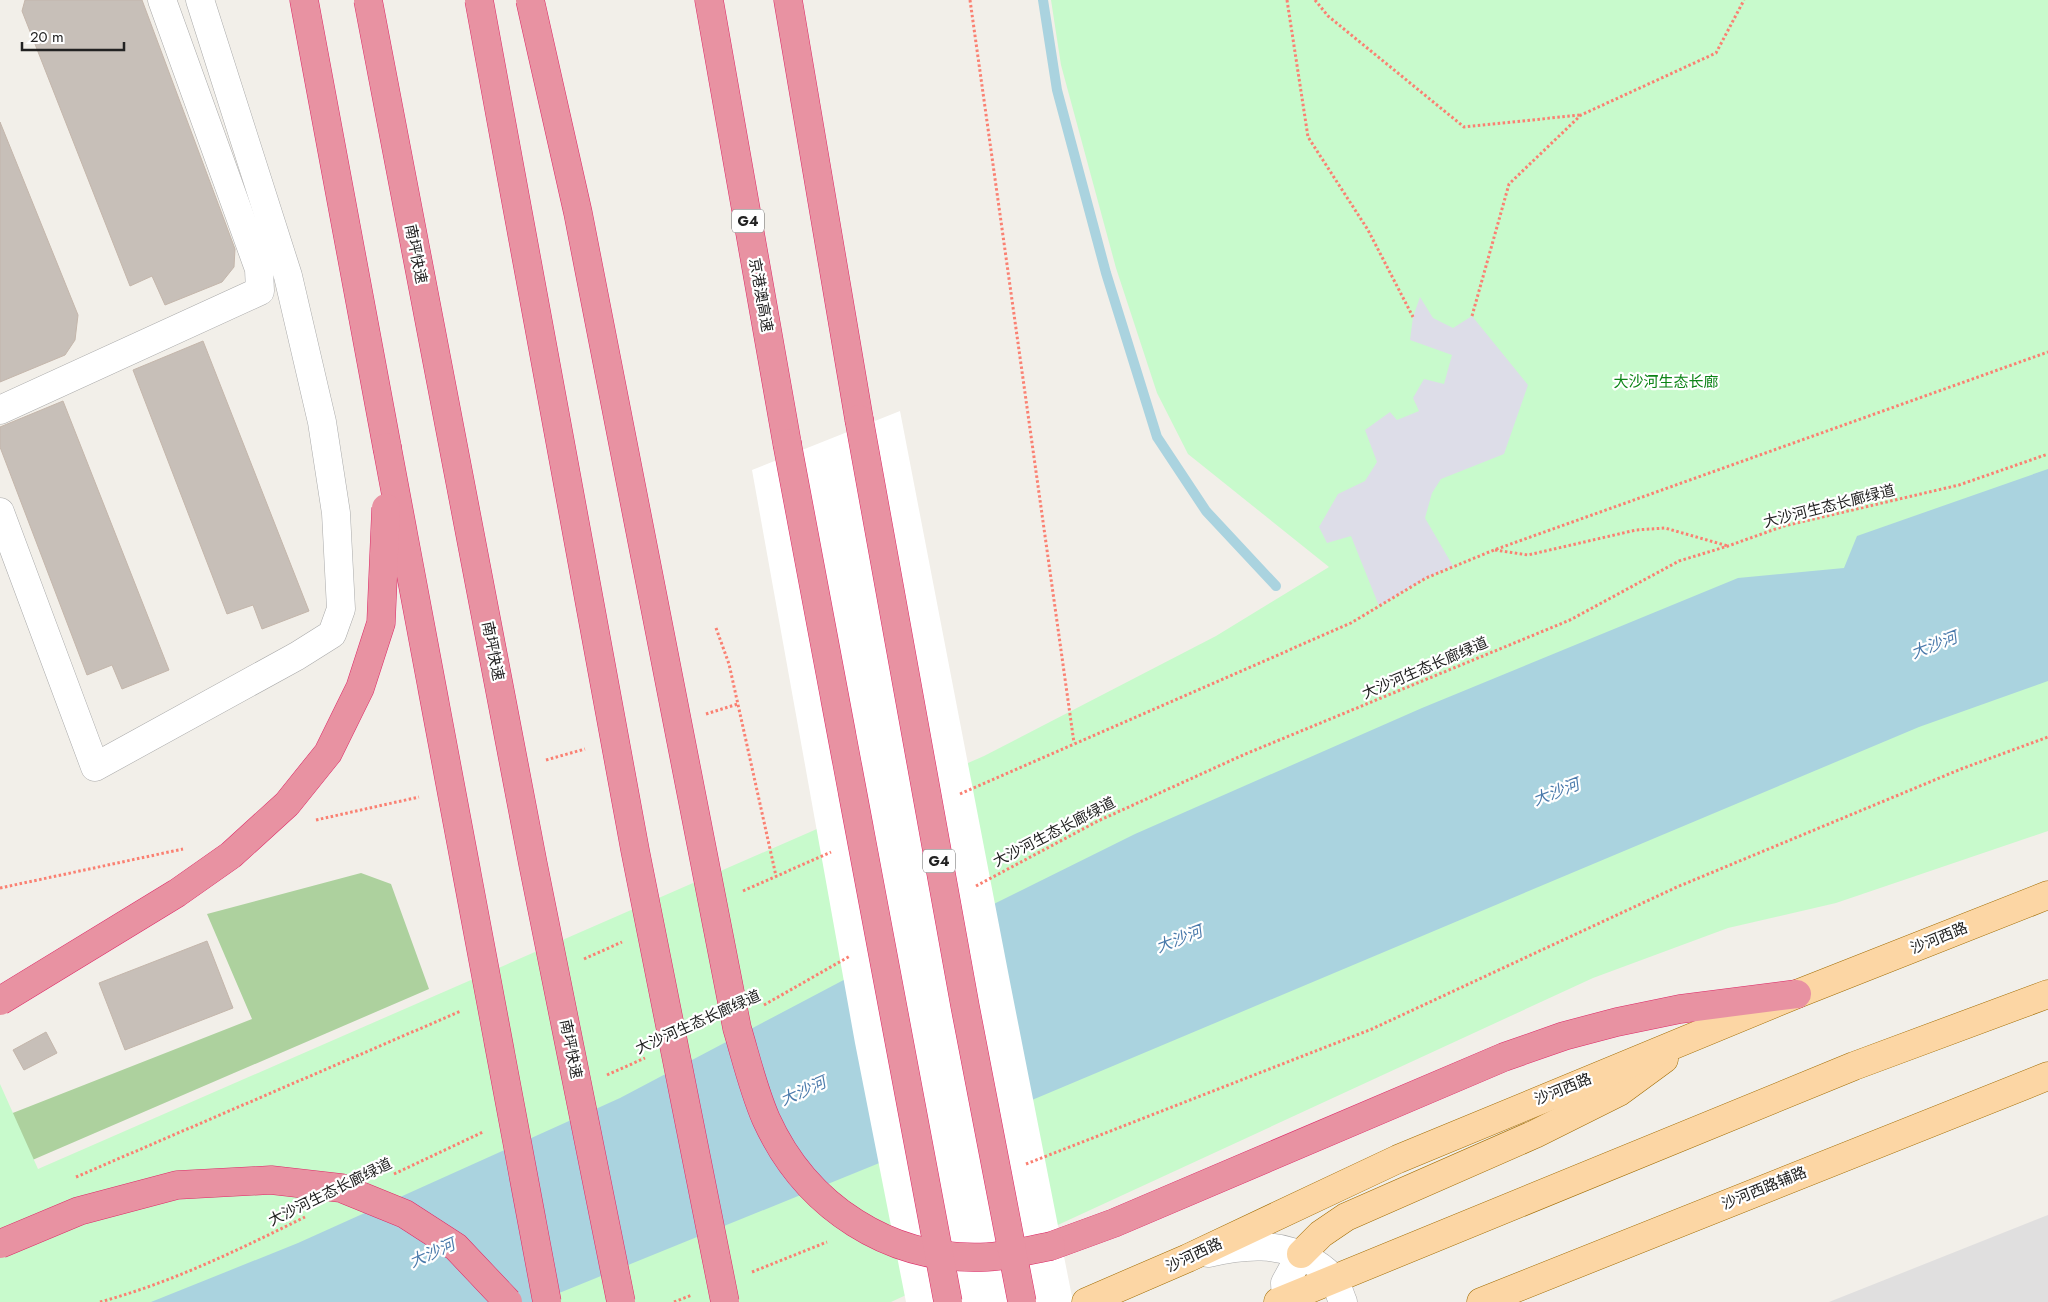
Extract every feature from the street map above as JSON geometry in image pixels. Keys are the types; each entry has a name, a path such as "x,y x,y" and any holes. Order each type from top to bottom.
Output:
{"highway":[{"path":"304,0 547,1302"},
{"name":"南坪快速","path":"368,0 534,864 622,1302"},
{"path":"479,0 635,850 725,1302"},
{"path":"530,0 578,213 737,1028 751,1080 766,1119 784,1152 808,1185 836,1211 864,1230 930,1253 988,1257 1051,1246 1114,1223 1504,1057 1564,1036 1680,1009 1797,994"},
{"name":"京港澳高速","path":"709,0 787,443 948,1302"},
{"name":"G4","path":"788,0 859,420 965,1006 1022,1302"},
{"path":"0,1002 177,893 231,855 286,804 328,753 360,688 380,623 386,533 387,447"},
{"path":"0,1244 79,1212 177,1184 271,1180 341,1188 405,1214 456,1247 508,1302"}],"main road":[{"name":"沙河西路","path":"1086,1302 1188,1258 1398,1158 1797,994 2048,895"},
{"path":"1283,1301 1338,1291 1854,1066 2048,994"},
{"path":"1302,1254 1321,1234 1346,1217 1535,1134 1619,1092 1693,1037"},
{"name":"沙河西路辅路","path":"1481,1302 2048,1076"}],"street":[{"path":"0,410 260,291 259,269 162,0"},
{"path":"0,512 95,767 297,656 332,634 341,609 336,513 322,422 288,276 200,0"},
{"path":"1188,1258 1232,1248 1257,1247 1289,1250 1302,1254 1323,1268 1338,1291"},
{"path":"1283,1301 1285,1283 1302,1254"}],"path":[{"path":"970,0 1074,743"},
{"path":"1287,0 1308,137 1368,230 1413,317"},
{"path":"1315,0 1328,16 1464,127 1581,115 1716,53 1744,0"},
{"path":"1472,316 1509,184 1581,115"},
{"path":"956,796 1351,623 1426,578 1494,550 2048,352"},
{"name":"大沙河生态长廊绿道","path":"971,888 1098,821 1179,783 1570,620 1679,561 1784,526 1959,485 2048,454"},
{"path":"1494,550 1528,555 1636,530 1665,528 1728,546"},
{"path":"716,628 729,664 776,876"},
{"path":"700,715 738,704"},
{"path":"1019,1167 1372,1029 1677,887 1961,769 2048,737"},
{"path":"540,762 587,748"},
{"path":"310,822 426,795"},
{"path":"739,892 839,848"},
{"path":"0,888 184,849"},
{"path":"575,963 630,939"},
{"name":"大沙河生态长廊绿道","path":"758,1007 852,956"},
{"path":"73,1178 465,1010"},
{"name":"大沙河生态长廊绿道","path":"603,1077 647,1057"},
{"name":"大沙河生态长廊绿道","path":"391,1176 487,1130"},
{"name":"大沙河生态长廊绿道","path":"100,1302 139,1291 183,1275 313,1213"},
{"path":"749,1273 832,1240"},
{"path":"674,1302 693,1295"}],"shaded area":[{"path":"1420,297 1433,318 1453,328 1472,316 1528,385 1504,454 1441,479 1432,493 1425,518 1453,566 1426,578 1379,606 1351,536 1327,543 1319,527 1338,494 1365,481 1377,462 1365,430 1390,412 1397,420 1419,411 1413,398 1424,379 1444,384 1452,355 1410,340 1413,317"},
{"path":"2048,1215 2048,1302 1829,1302"}],"green space":[{"name":"大沙河生态长廊","path":"1051,0 2048,0 2048,831 1836,903 1728,928 1593,978 891,1302 0,1302 0,1084 38,1169 984,756 1216,636 1329,567 1188,454 1157,393 1116,268 1061,65"},
{"path":"361,873 391,884 429,989 0,1174 0,1118 252,1019 207,914"}],"water":[{"name":"大沙河","path":"2048,469 2048,681 1919,727 963,1129 537,1302 151,1302 298,1243 620,1098 891,955 1135,834 1422,708 1738,578 1844,568 1857,536"}],"pier":[{"path":"900,411 1073,1302 906,1302 855,1043 752,470"}],"building":[{"path":"25,0 142,0 235,249 234,267 222,282 165,305 152,276 130,286 22,11"},
{"path":"0,122 78,315 75,340 65,355 0,382"},
{"path":"203,341 309,611 262,629 253,605 227,614 133,370"},
{"path":"63,401 169,670 122,689 112,665 87,675 0,447 0,427"},
{"path":"207,941 233,1008 125,1050 99,983"},
{"path":"46,1032 57,1053 24,1070 13,1050"}],"waterway":[{"path":"1043,0 1057,90 1106,273 1157,437 1206,511 1276,586"}]}
